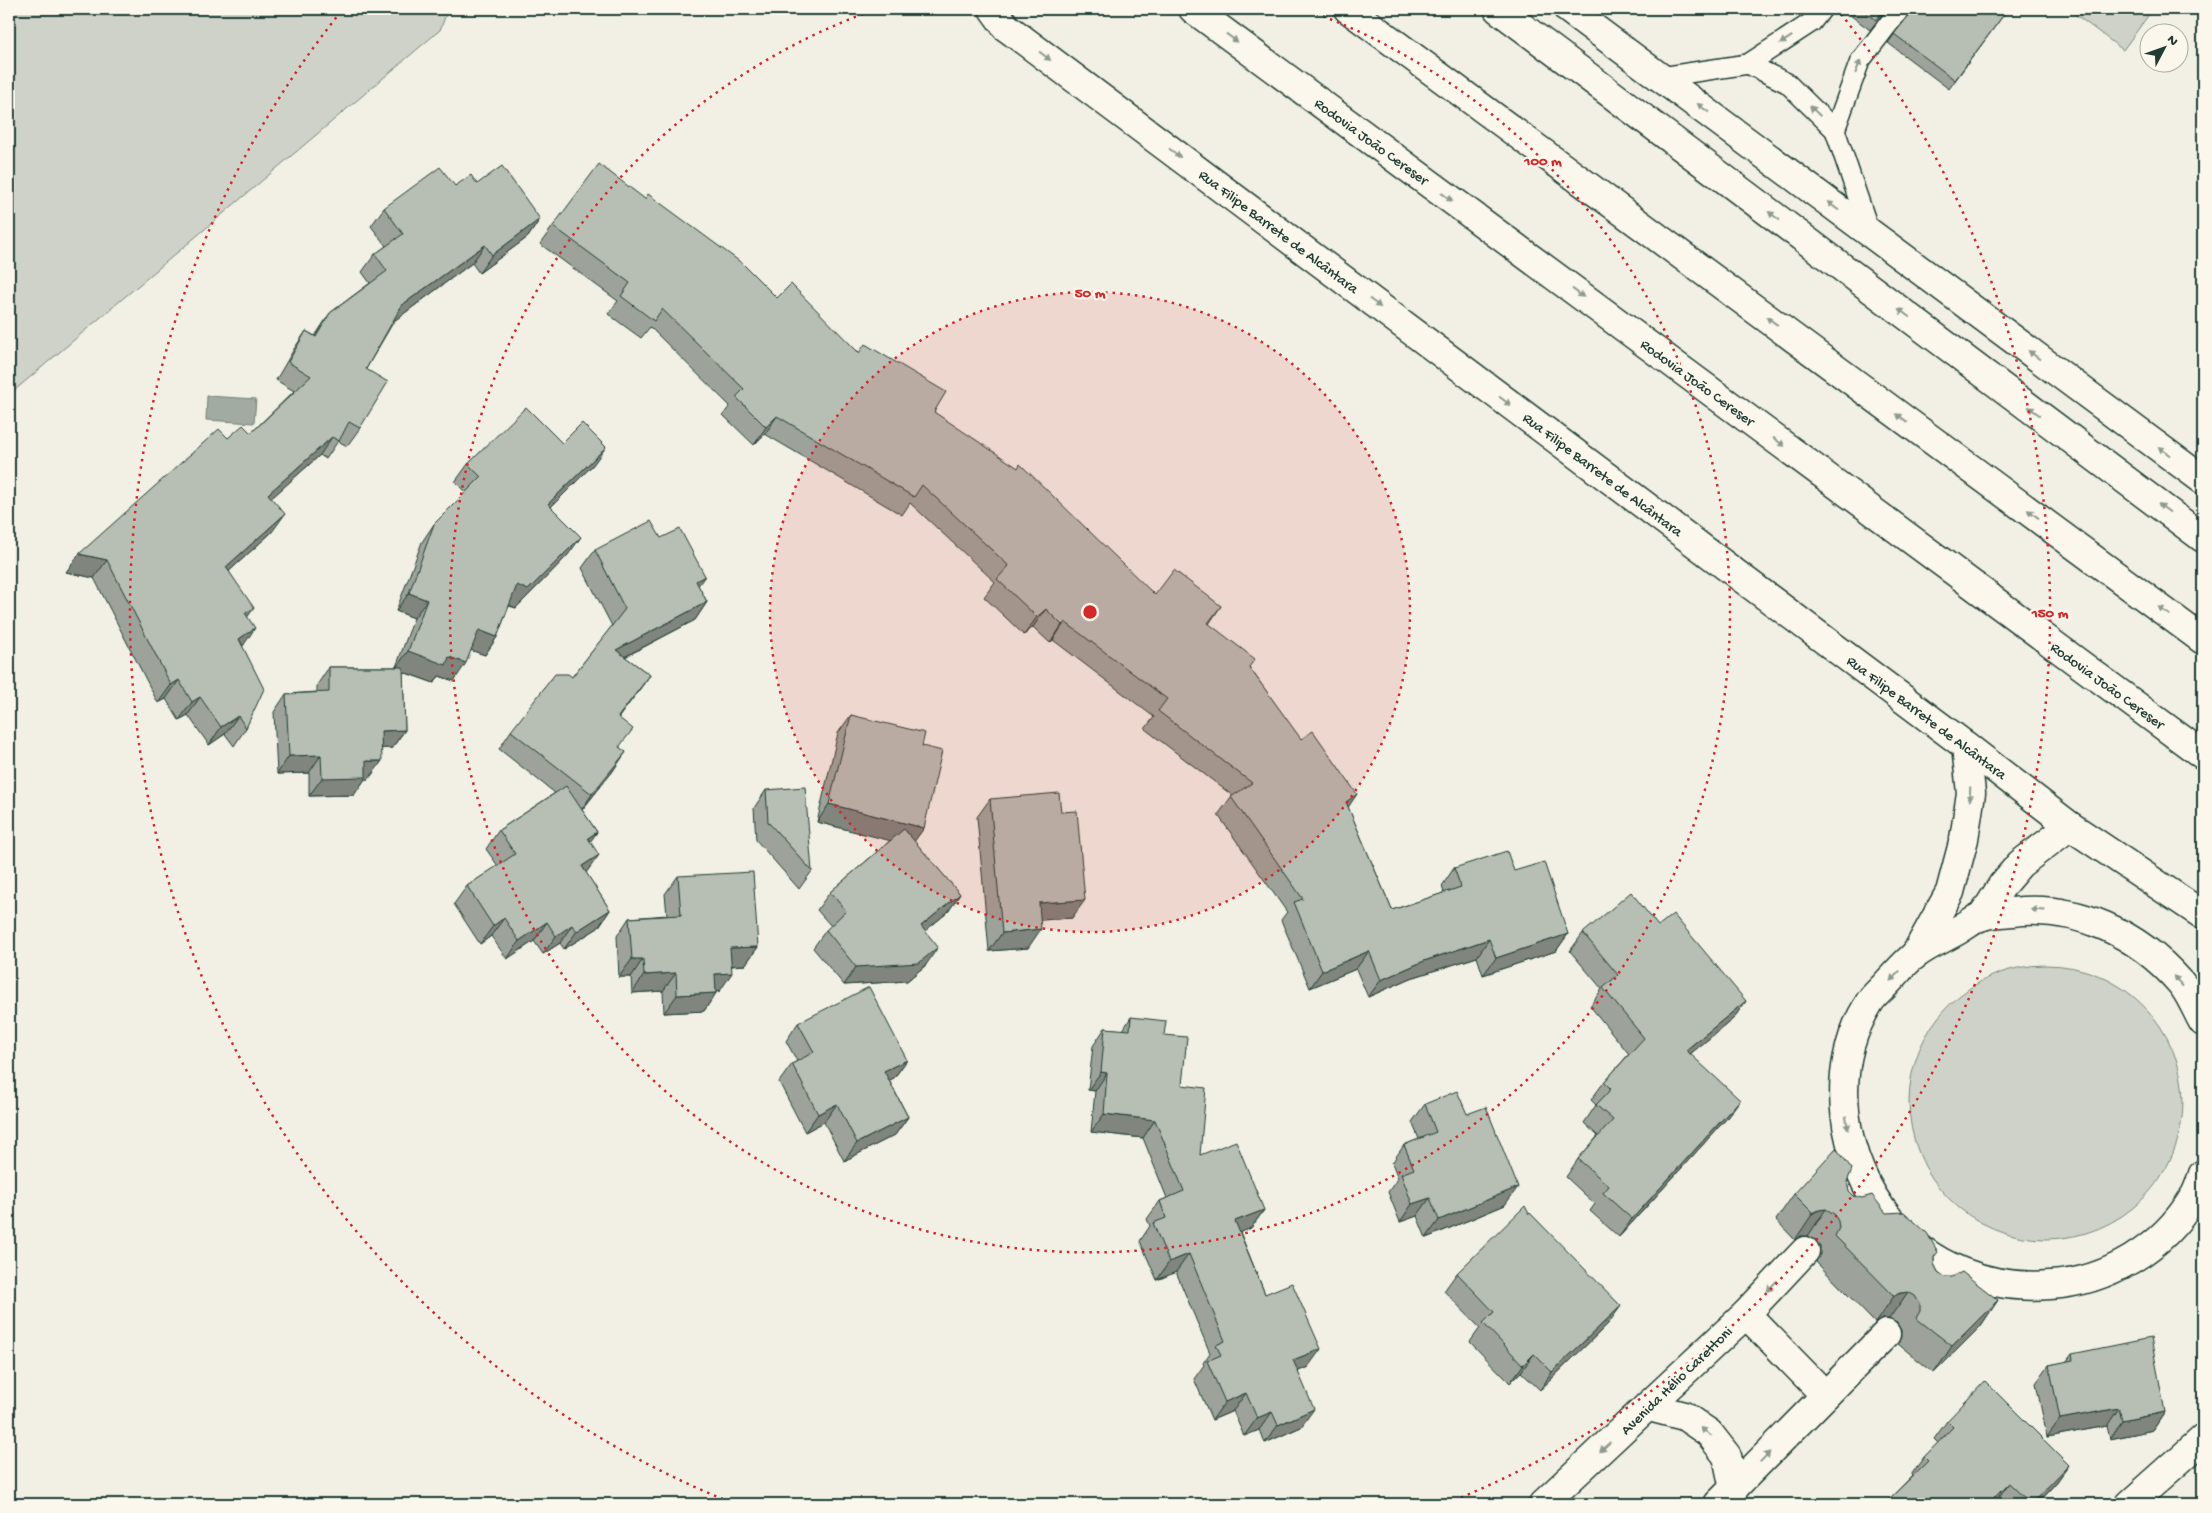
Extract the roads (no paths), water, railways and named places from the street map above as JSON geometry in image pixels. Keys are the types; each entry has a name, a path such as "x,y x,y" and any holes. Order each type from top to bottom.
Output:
{"main road":[{"name":"Rodovia João Cereser","path":"1193,9 2203,755"},
{"path":"1348,9 2203,640"},
{"path":"1498,9 2203,538"},
{"path":"1568,9 2203,480"},
{"name":"Rua Filipe Barrete de Alcântara","path":"1000,18 2070,826 2203,915"},
{"path":"1966,746 1971,794 1964,839 1950,892 1914,956 1869,1002 1852,1044 1846,1071 1844,1108 1855,1190 1879,1207 1900,1231 1924,1252 1952,1269 1989,1282 2028,1287 2068,1284 2106,1273 2140,1254 2170,1228 2200,1188"},
{"path":"1983,916 2003,884 2020,864 2070,826"},
{"path":"1914,956 1983,916 2036,909 2091,920 2142,945 2182,984 2203,1022"},
{"name":"Avenida Hélio Carettoni","path":"1543,1504 1649,1407 1683,1372 1746,1314 1805,1251"},
{"path":"1931,1288 1952,1269"},
{"path":"1746,1314 1825,1395"},
{"path":"1726,1496 1886,1334"},
{"path":"1649,1407 1684,1416 1709,1433 1727,1456 1726,1496"},
{"path":"2130,1504 2203,1439"}],"lane":[{"path":"1661,78 1748,64 1812,22 1822,9"},
{"path":"1835,130 1860,60 1900,9"},
{"path":"1748,64 1787,83 1835,130 1870,233"}]}
